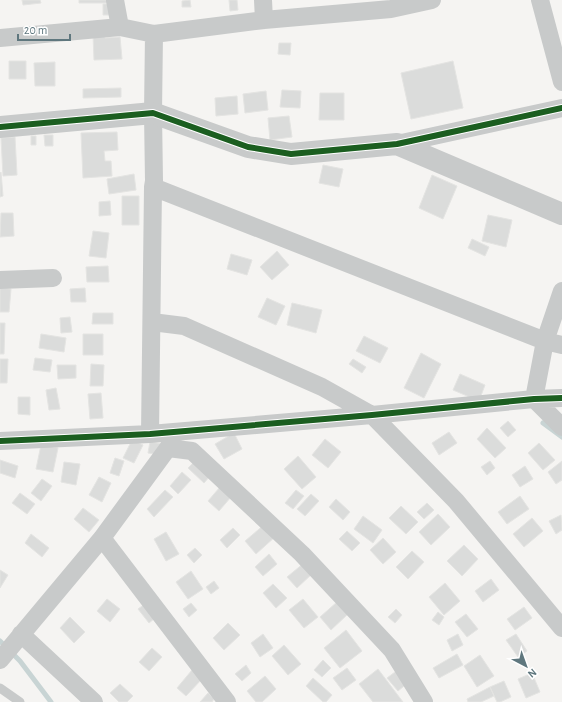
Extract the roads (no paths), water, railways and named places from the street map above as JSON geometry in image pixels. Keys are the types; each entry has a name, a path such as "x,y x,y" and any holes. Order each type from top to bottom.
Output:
{"street":[{"path":"115,0 120,27"},
{"path":"263,0 264,20"},
{"path":"0,38 120,27 154,34 264,20 391,9 432,0"},
{"path":"540,0 562,82"},
{"path":"2,658 102,538 160,438 152,322 154,34"},
{"path":"0,127 153,113 248,147 291,154 397,144 562,108"},
{"path":"397,144 562,214"},
{"path":"153,187 545,340 562,345"},
{"path":"0,280 53,278"},
{"path":"534,399 545,340 562,291"},
{"path":"152,322 184,326 322,386 372,415 456,501 562,628"},
{"path":"0,441 160,438 372,415 534,399 562,398"},
{"path":"534,399 562,427"},
{"path":"160,438 192,451 302,554 392,650 424,702"},
{"path":"102,538 227,702"},
{"path":"18,637 94,702"}],"lane":[{"path":"0,688 20,702"}],"waterway":[{"path":"543,423 562,437"},
{"path":"0,641 20,661 51,702"}]}
